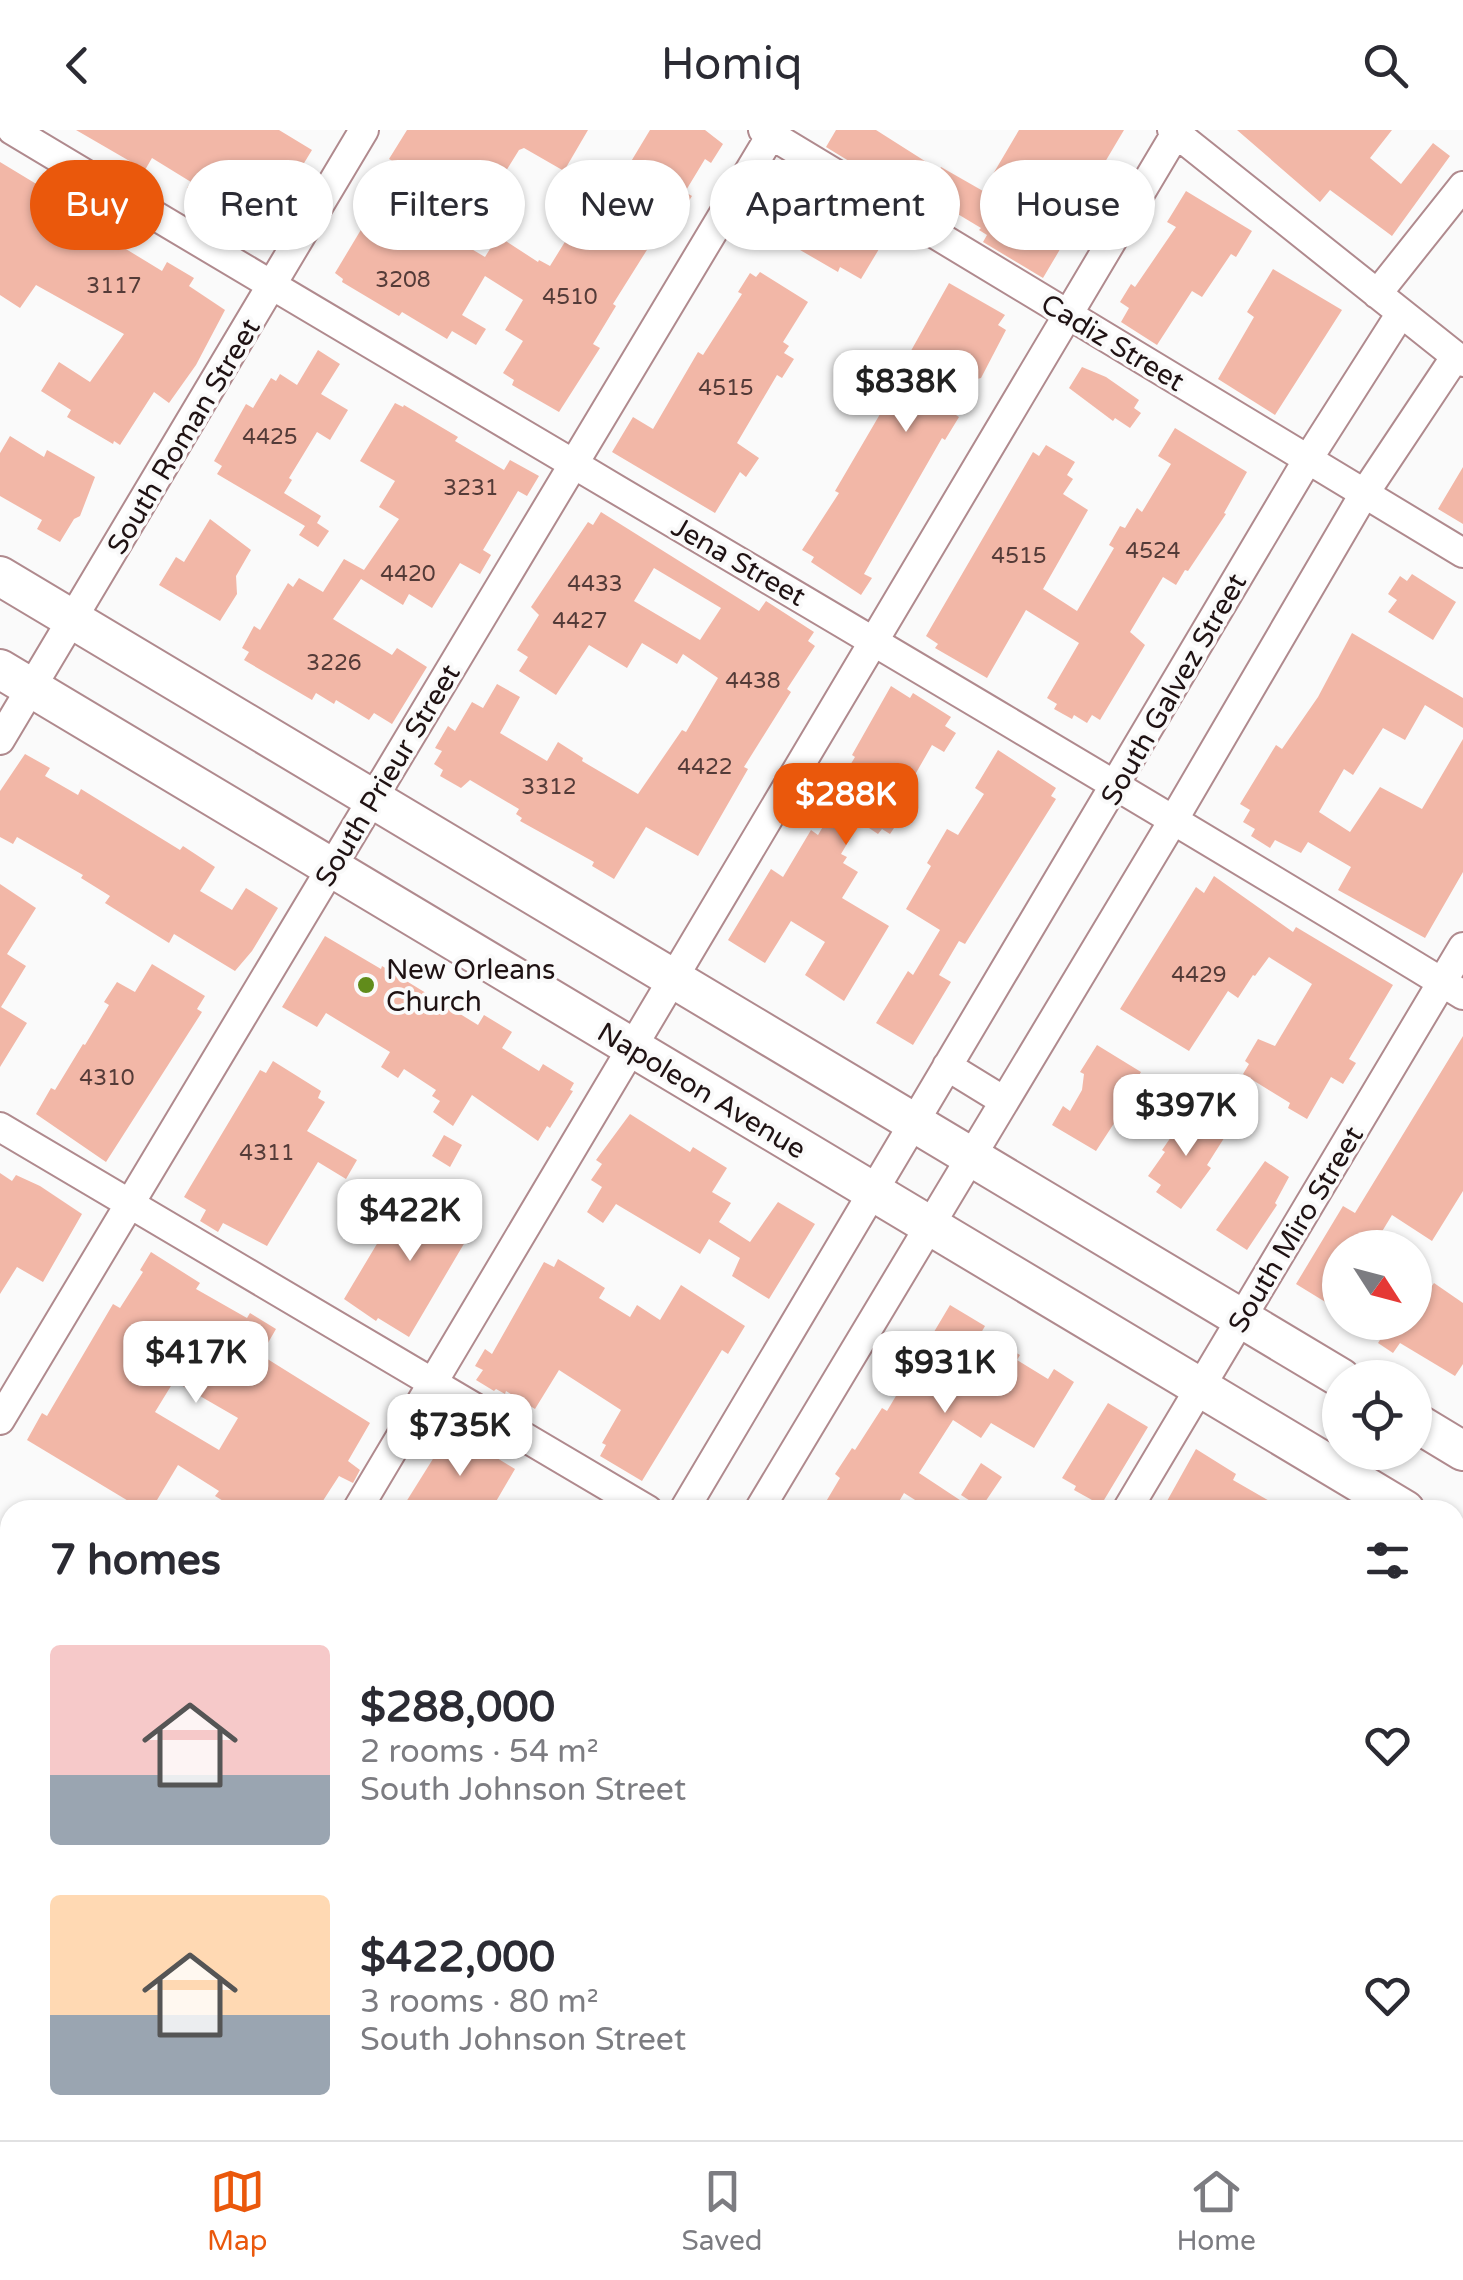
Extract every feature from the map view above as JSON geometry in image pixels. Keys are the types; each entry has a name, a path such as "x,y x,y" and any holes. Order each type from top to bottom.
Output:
{"main road":[{"path":"0,576 1322,1366"},
{"name":"Napoleon Avenue","path":"16,678 1388,1500"},
{"path":"1432,1432 1463,1450"}],"street":[{"name":"Jena Street","path":"12,130 1453,988"},
{"name":"South Roman Street","path":"0,740 16,678 73,619 364,130"},
{"name":"Cadiz Street","path":"770,132 1463,553"},
{"name":"South Prieur Street","path":"0,1420 770,132"},
{"path":"362,1500 1174,132 1460,359 1364,494 1174,819 765,1500"},
{"path":"1378,294 1463,186"},
{"name":"South Galvez Street","path":"690,1500 1308,459 1401,312"},
{"name":"South Miro Street","path":"1133,1500 1242,1318 1453,988 1463,948"},
{"path":"947,1066 1004,1101"},
{"path":"0,1127 631,1500"}],"building":[{"path":"76,130 279,130 312,150 306,160 184,160 184,178 164,165 164,160 128,160"},
{"path":"407,130 588,130 570,160 545,160 524,148 513,160 389,159"},
{"path":"650,130 705,130 723,144 713,160 705,159 690,184 690,160 632,160"},
{"path":"836,130 876,130 923,160 847,160 826,147"},
{"path":"1019,130 1124,130 1106,160 1001,160"},
{"path":"1237,130 1392,130 1370,158 1401,184 1433,143 1450,156 1392,236 1330,190 1320,202"},
{"path":"0,162 30,180 30,250 128,250 162,271 167,262 194,278 189,286 225,310 196,365 169,403 154,392 120,445 67,417 71,410 41,391 59,362 90,382 124,334 36,285 20,308 0,295"},
{"path":"960,178 980,189 980,227 960,215"},
{"path":"1186,191 1252,231 1202,297 1192,291 1157,345 1121,322 1129,308 1120,302 1131,284 1135,287 1176,227 1167,222"},
{"path":"353,243 353,250 473,250 485,257 489,250 520,250 550,266 560,250 647,250 593,344 600,348 559,412 512,385 514,380 503,373 523,341 505,330 523,300 485,276 462,315 486,329 476,345 452,331 447,339 402,312 399,316 342,282 335,273"},
{"path":"800,250 878,250 861,279 840,267 838,272"},
{"path":"996,250 1060,250 1043,278"},
{"path":"1273,269 1342,310 1275,415 1218,379 1254,317 1247,312"},
{"path":"760,272 808,302 783,342 789,346 784,353 794,359 782,378 777,375 737,443 759,458 746,477 740,472 715,513 612,452 633,417 653,429 698,352 703,355 742,294 738,292 750,273 756,277"},
{"path":"949,283 1005,315 998,325 1006,330 981,378 973,380 953,413 959,417 945,440 942,438 864,574 872,578 861,595 811,562 814,557 802,550 839,493 835,491 907,368 903,365"},
{"path":"318,350 340,364 321,394 348,410 330,440 317,432 284,493 321,516 317,523 329,531 318,547 299,535 305,526 217,474 222,466 214,461 246,404 253,408 271,378 276,381 280,374 297,385"},
{"path":"1082,367 1106,377 1139,400 1134,408 1141,413 1130,428 1115,418 1113,421 1069,388"},
{"path":"395,403 458,437 455,441 504,470 510,460 539,476 527,496 518,491 483,550 491,555 480,574 460,563 432,608 409,594 403,605 361,579 333,619 392,655 397,648 427,667 392,724 374,713 369,720 316,693 312,700 244,660 249,652 242,648 254,626 260,630 288,583 293,587 299,578 323,592 344,559 364,570 399,519 379,507 395,481 360,461"},
{"path":"1175,428 1247,472 1226,514 1188,571 1176,585 1163,577 1130,632 1145,645 1100,720 1092,715 1087,723 1054,709 1057,704 1047,698 1079,643 1026,610 987,678 935,648 938,644 926,636 1033,452 1039,456 1046,445 1075,462 1067,475 1073,479 1063,494 1088,510 1043,589 1077,611 1114,548 1109,545 1120,526 1125,528 1137,508 1142,512 1171,464 1158,456"},
{"path":"10,436 44,457 47,450 95,477 80,516 60,542 37,529 42,520 0,496 0,453"},
{"path":"1463,467 1463,524 1438,509"},
{"path":"601,512 759,611 766,601 814,632 808,641 815,646 787,689 791,692 744,767 748,769 698,856 646,827 614,879 592,866 594,862 520,821 522,818 516,814 519,809 470,780 461,788 440,776 443,770 434,764 442,751 435,748 448,726 455,731 472,702 483,708 497,684 520,697 500,733 547,761 558,742 638,794 682,730 686,732 718,678 683,654 677,664 642,643 627,668 589,645 556,695 519,671 528,657 517,650 539,615 531,607 588,522 593,525","holes":["654,568 721,608 700,640 634,601"]},
{"path":"210,519 251,550 236,576 237,594 220,621 159,585 176,557 184,562"},
{"path":"1412,574 1456,602 1433,640 1388,612 1397,600 1388,594 1400,576 1407,581"},
{"path":"1352,633 1463,698 1463,728 1425,705 1405,740 1383,728 1353,775 1344,769 1319,812 1350,832 1380,787 1422,809 1463,739 1463,872 1425,938 1338,890 1351,867 1308,842 1301,853 1275,840 1270,848 1251,836 1255,829 1243,822 1250,810 1240,804 1276,745 1282,749 1318,697"},
{"path":"891,686 910,698 913,693 951,717 945,726 956,733 944,752 932,745 908,787 912,789 903,804 908,807 890,834 882,829 878,834 860,822 841,854 847,857 843,863 858,872 842,898 889,926 844,1001 805,975 825,942 791,921 765,963 728,940 771,869 783,877 811,830 818,835 839,799 832,795"},
{"path":"998,750 1056,788 1051,796 1056,799 965,944 959,941 939,975 951,982 913,1045 876,1023 908,971 913,975 940,930 906,909 947,829 958,835 984,794 975,788"},
{"path":"25,754 50,768 45,776 78,795 81,789 215,867 200,891 232,910 246,888 278,908 235,971 174,934 169,943 105,903 110,896 81,878 83,875 17,837 13,844 0,837 0,791"},
{"path":"1214,876 1293,932 1296,927 1393,985 1349,1059 1356,1063 1343,1084 1331,1077 1307,1119 1288,1108 1290,1103 1243,1074 1249,1064 1245,1061 1258,1039 1275,1046 1312,984 1269,957 1238,998 1228,991 1189,1051 1120,1009 1196,887 1204,893"},
{"path":"0,884 36,908 7,954 26,966 1,1007 27,1023 0,1067"},
{"path":"325,936 478,1025 484,1015 512,1032 502,1048 539,1071 543,1064 574,1083 550,1128 547,1126 538,1141 472,1095 453,1126 433,1112 440,1101 432,1096 436,1090 404,1069 398,1078 381,1067 390,1052 326,1013 317,1027 282,1007"},
{"path":"152,964 205,996 197,1009 202,1012 106,1162 36,1114 85,1045 109,1005 104,1002 117,982 135,992"},
{"path":"1463,1036 1463,1191 1432,1241 1432,1230 1415,1230 1392,1215 1383,1230 1329,1230 1343,1206 1355,1213"},
{"path":"1097,1045 1141,1072 1123,1102 1124,1108 1096,1151 1052,1125 1063,1106 1070,1111 1082,1090 1084,1074 1080,1072"},
{"path":"273,1061 321,1091 318,1098 325,1102 307,1131 357,1160 346,1179 318,1162 267,1246 223,1223 218,1232 200,1221 206,1210 184,1197 260,1070 266,1073"},
{"path":"1189,1111 1226,1135 1207,1165 1211,1168 1181,1209 1156,1192 1161,1185 1148,1176"},
{"path":"630,1114 690,1152 693,1147 727,1168 712,1192 731,1203 719,1222 750,1242 778,1202 815,1224 769,1299 732,1276 740,1258 709,1239 700,1254 616,1204 603,1223 587,1212 602,1187 591,1180 602,1164 596,1160"},
{"path":"444,1135 462,1145 450,1167 432,1156"},
{"path":"1265,1161 1289,1177 1277,1205 1247,1250 1216,1230"},
{"path":"0,1173 12,1181 16,1175 40,1186 82,1214 43,1282 17,1267 0,1294"},
{"path":"417,1190 475,1225 409,1337 344,1299 393,1217 398,1221"},
{"path":"1322,1241 1322,1300 1296,1284"},
{"path":"151,1252 200,1283 196,1289 247,1318 250,1313 276,1329 261,1355 370,1423 348,1461 360,1470 353,1483 339,1476 323,1500 222,1500 215,1496 219,1491 178,1465 157,1500 127,1500 27,1440 42,1413 47,1416 113,1304 120,1308 143,1272 140,1270","holes":["174,1381 238,1418 219,1450 155,1412"]},
{"path":"558,1259 605,1288 599,1298 630,1317 637,1305 660,1320 681,1285 745,1326 728,1354 722,1350 642,1481 600,1456 606,1445 602,1443 621,1410 559,1370 535,1409 506,1391 494,1391 476,1380 483,1370 475,1366 485,1349 492,1354 544,1262 554,1267"},
{"path":"1434,1283 1463,1303 1463,1364 1455,1376 1400,1343 1393,1353 1378,1343 1432,1340"},
{"path":"950,1305 985,1326 981,1333 1020,1355 1017,1360 1048,1379 1054,1369 1074,1382 1034,1448 991,1423 981,1438 953,1420 919,1473 960,1500 915,1500 904,1493 900,1500 827,1500 840,1478 835,1474 852,1448 855,1450 882,1408 887,1411"},
{"path":"1108,1403 1148,1427 1104,1500 1092,1500 1062,1478"},
{"path":"451,1430 515,1469 497,1500 407,1500"},
{"path":"1196,1449 1236,1474 1233,1480 1268,1500 1168,1500"},
{"path":"981,1463 1002,1477 986,1500 969,1500 961,1495"}],"place":[{"name":"New Orleans Church","path":"366,985"}]}
